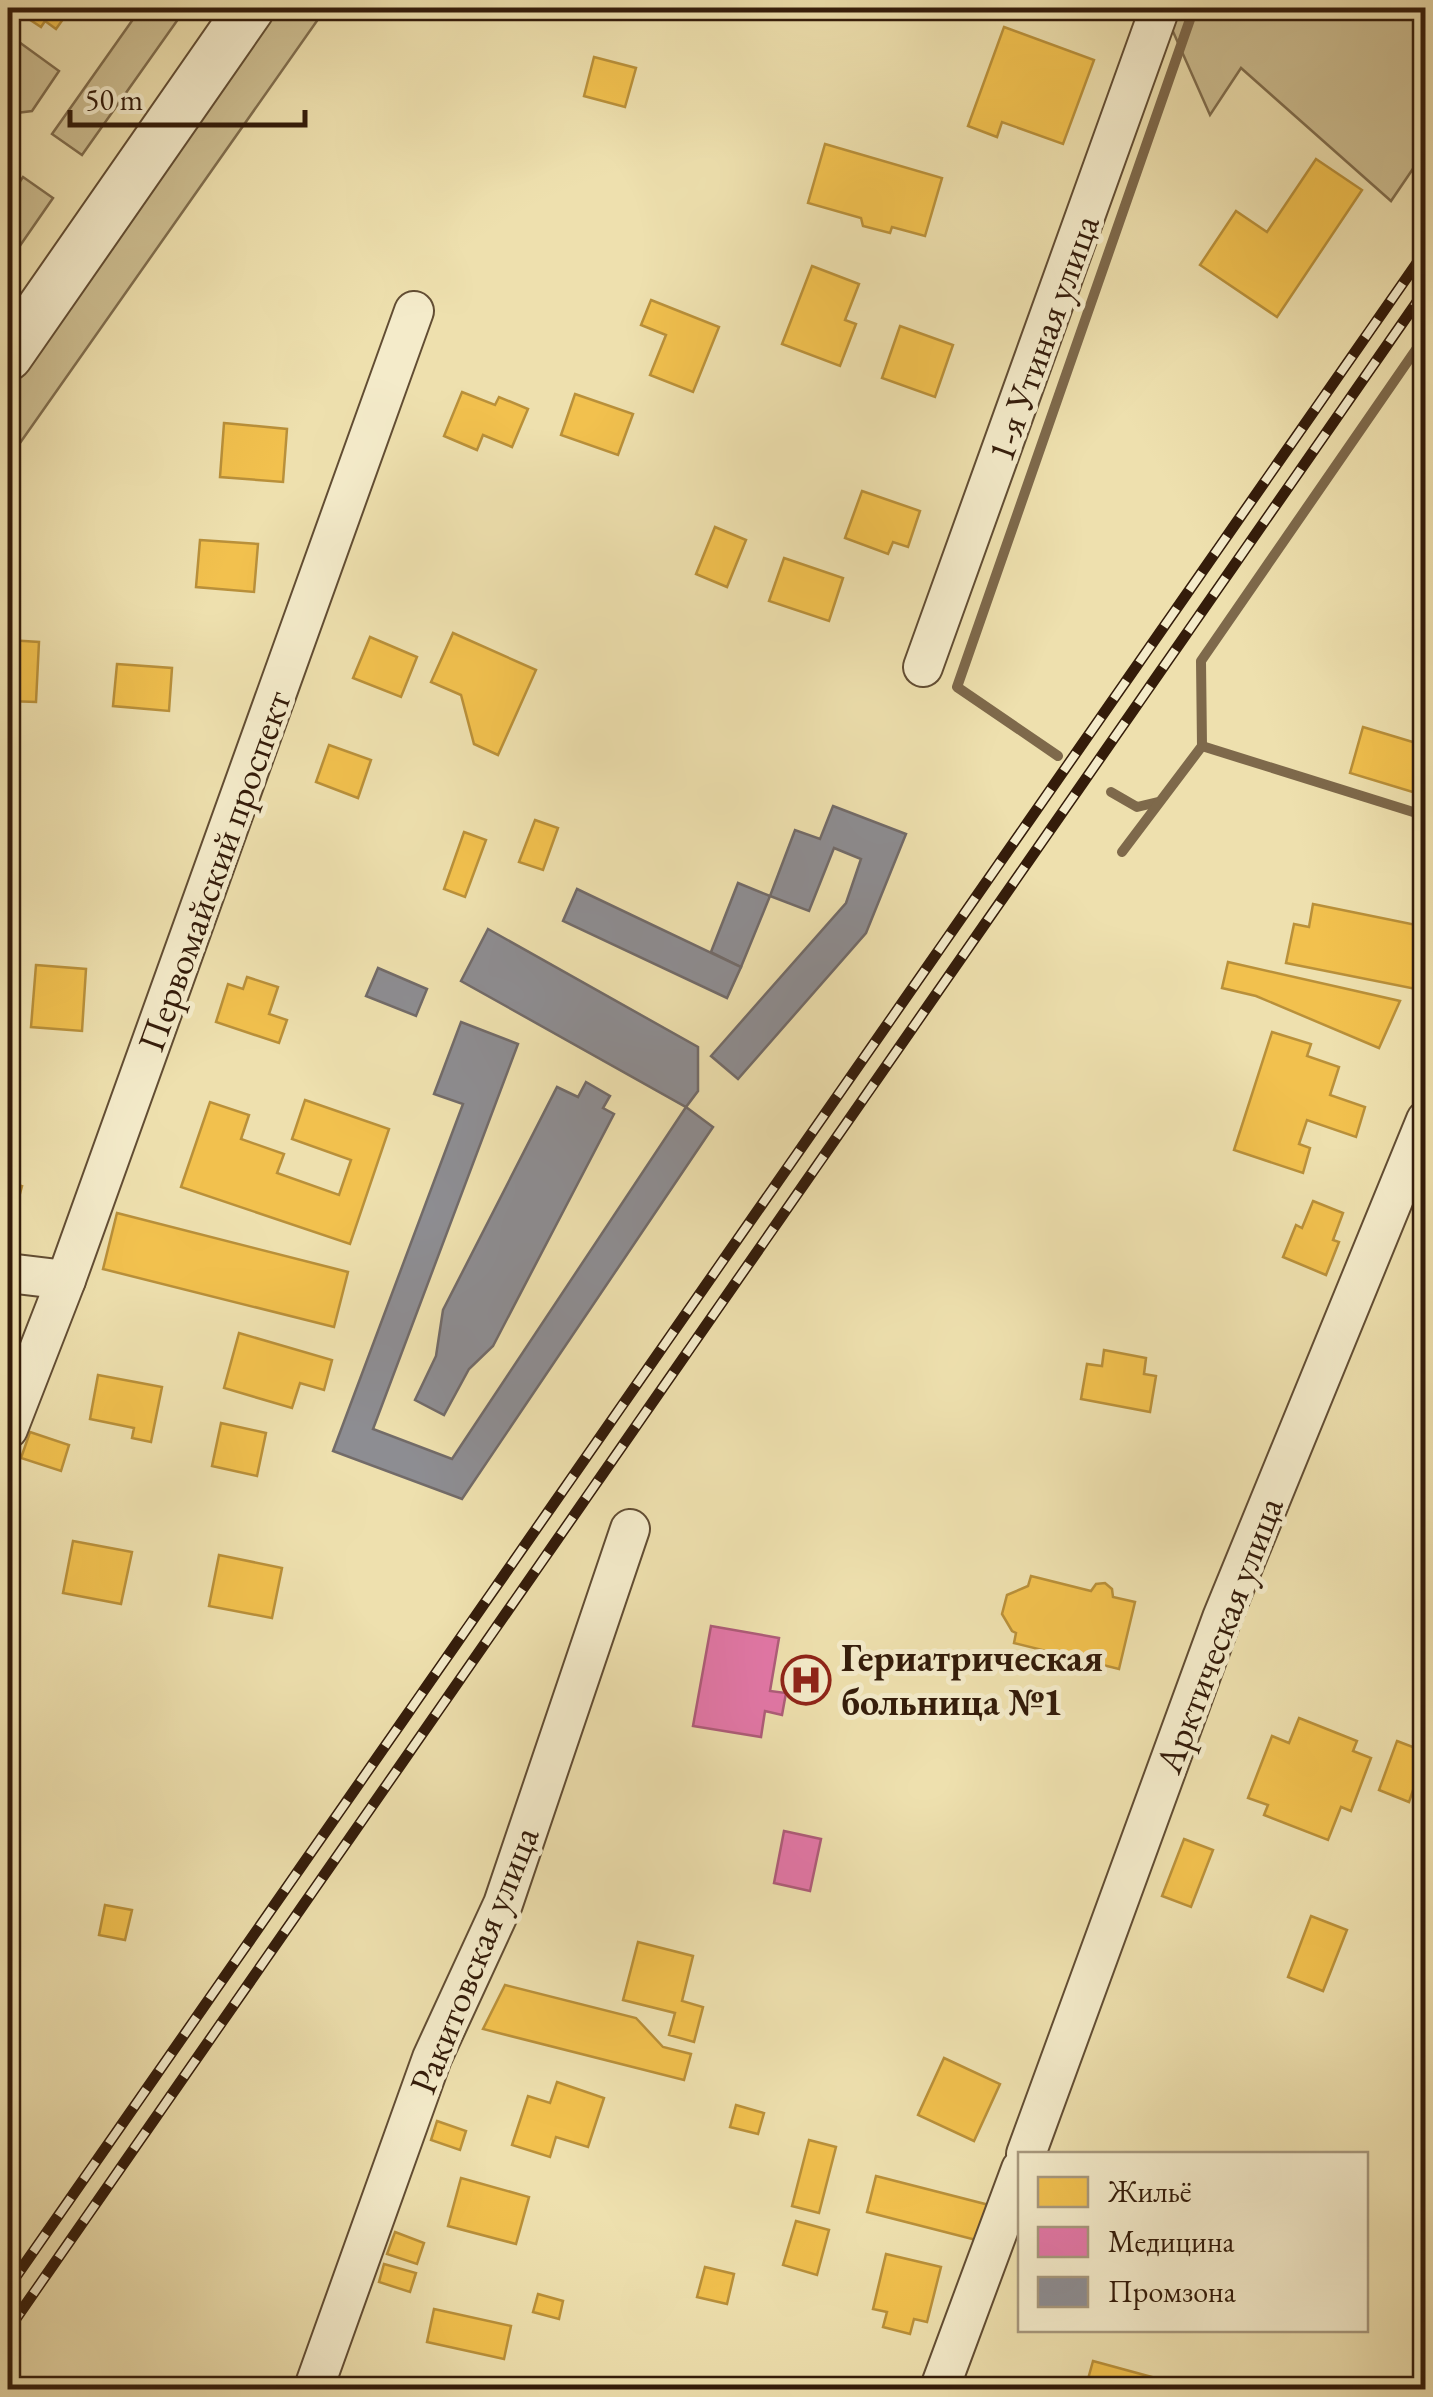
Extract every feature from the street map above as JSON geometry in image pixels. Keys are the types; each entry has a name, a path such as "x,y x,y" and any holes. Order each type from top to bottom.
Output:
{"street":[{"path":"8,302 214,8"},
{"path":"8,356 250,8"},
{"name":"1-я Утиная улица","path":"923,667 1160,8"},
{"name":"Первомайский проспект","path":"8,1429 66,1280 414,311"},
{"name":"Арктическая улица","path":"1027,2152 1222,1618 1426,1120"},
{"path":"8,1272 66,1280"},
{"name":"Ракитовская улица","path":"313,2390 432,2058 503,1904 630,1529"},
{"path":"938,2390 1018,2174"}],"shaded area":[{"path":"141,8 186,8 82,155 52,134"},
{"path":"274,8 326,8 8,460 8,389"},
{"path":"1171,8 1425,8 1425,151 1391,201 1241,68 1210,115 1167,18"},
{"path":"8,34 59,71 32,111 8,114"},
{"path":"23,177 53,198 8,263 8,199"}],"building: Жильё":[{"path":"12,8 71,8 56,29 45,21 41,27"},
{"path":"1004,27 1094,60 1063,144 1002,122 997,137 968,126"},
{"path":"594,57 636,68 625,107 584,96"},
{"path":"825,144 942,178 925,236 892,227 890,233 863,226 861,218 808,203"},
{"path":"1316,159 1362,190 1277,317 1200,265 1236,211 1267,232"},
{"path":"812,266 859,284 845,320 856,324 840,366 782,344"},
{"path":"651,300 719,327 693,392 650,375 666,335 641,325"},
{"path":"900,326 953,345 935,397 882,378"},
{"path":"462,392 495,405 499,397 528,409 512,447 483,435 477,450 444,436"},
{"path":"575,394 633,414 618,455 561,435"},
{"path":"224,423 287,429 283,482 220,477"},
{"path":"862,491 920,511 908,547 893,542 888,554 845,538"},
{"path":"715,527 746,540 727,587 696,574"},
{"path":"200,540 258,544 254,592 196,587"},
{"path":"784,558 843,578 829,621 769,601"},
{"path":"453,633 536,670 498,755 474,744 461,695 431,682"},
{"path":"370,637 417,657 401,697 353,678"},
{"path":"8,640 39,642 36,702 8,701"},
{"path":"117,664 172,668 169,711 113,706"},
{"path":"1363,727 1426,746 1426,796 1350,773"},
{"path":"329,745 371,760 358,798 316,782"},
{"path":"535,820 558,828 543,870 519,862"},
{"path":"464,832 486,840 465,897 444,889"},
{"path":"1313,904 1426,927 1426,991 1286,963 1294,924 1309,927"},
{"path":"1228,962 1400,1001 1379,1048 1256,996 1222,988"},
{"path":"36,965 86,969 82,1031 31,1027"},
{"path":"247,977 278,987 269,1014 287,1020 279,1043 216,1022 228,984 243,989"},
{"path":"1272,1032 1311,1044 1307,1056 1339,1067 1330,1095 1365,1107 1356,1137 1307,1120 1299,1144 1310,1148 1303,1173 1234,1150"},
{"path":"305,1100 389,1129 350,1244 181,1187 210,1102 249,1115 241,1139 284,1154 277,1173 339,1195 351,1160 292,1139"},
{"path":"8,1182 22,1186 8,1239"},
{"path":"1313,1201 1343,1213 1333,1240 1339,1242 1326,1275 1283,1257 1296,1225 1302,1228"},
{"path":"117,1213 348,1272 334,1327 103,1269"},
{"path":"239,1333 332,1360 324,1390 300,1383 292,1408 224,1388"},
{"path":"1104,1350 1146,1358 1144,1374 1156,1376 1150,1412 1081,1399 1087,1364 1102,1366"},
{"path":"98,1375 162,1387 151,1442 132,1438 134,1428 90,1419"},
{"path":"221,1423 266,1433 257,1476 212,1466"},
{"path":"30,1432 69,1445 61,1471 21,1458"},
{"path":"73,1541 132,1552 121,1604 63,1593"},
{"path":"219,1555 282,1568 272,1618 209,1606"},
{"path":"1031,1576 1091,1591 1096,1584 1105,1583 1112,1589 1113,1597 1135,1602 1119,1669 1014,1643 1016,1633 1002,1614 1007,1595 1028,1586"},
{"path":"1299,1718 1357,1741 1353,1751 1371,1758 1351,1811 1341,1807 1328,1840 1264,1815 1268,1805 1248,1798 1272,1736 1289,1743"},
{"path":"1397,1741 1426,1752 1409,1802 1379,1790"},
{"path":"1184,1839 1213,1850 1191,1907 1162,1896"},
{"path":"105,1905 132,1910 125,1940 99,1935"},
{"path":"1311,1916 1347,1930 1323,1991 1288,1977"},
{"path":"638,1942 693,1956 682,2001 703,2007 694,2042 669,2035 675,2013 623,2000"},
{"path":"505,1985 636,2018 663,2047 691,2054 684,2080 483,2029"},
{"path":"944,2058 1000,2084 974,2141 918,2115"},
{"path":"557,2082 604,2098 588,2147 556,2137 550,2157 512,2145 528,2096 550,2103"},
{"path":"736,2105 764,2113 758,2134 730,2127"},
{"path":"437,2121 466,2131 460,2150 431,2140"},
{"path":"809,2140 836,2147 819,2213 792,2206"},
{"path":"876,2176 989,2205 980,2241 867,2212"},
{"path":"461,2178 529,2197 516,2244 448,2226"},
{"path":"796,2221 829,2230 817,2275 783,2265"},
{"path":"395,2232 424,2243 417,2264 387,2254"},
{"path":"886,2254 941,2267 927,2322 914,2319 910,2334 883,2327 887,2312 873,2309"},
{"path":"384,2264 416,2273 410,2292 379,2282"},
{"path":"705,2267 734,2274 727,2304 697,2297"},
{"path":"538,2294 563,2301 559,2319 533,2312"},
{"path":"434,2309 511,2326 504,2359 427,2342"},
{"path":"1093,2361 1170,2382 1168,2390 1085,2390"}],"building: Медицина":[{"path":"711,1626 779,1638 770,1691 786,1693 782,1715 765,1711 761,1737 693,1726"},
{"path":"784,1831 821,1839 810,1891 774,1883"}],"building: Промзона":[{"path":"833,806 906,834 866,933 738,1079 711,1056 846,903 861,859 834,848 809,911 770,896 795,830 820,839"},
{"path":"738,883 770,896 741,967 711,952"},
{"path":"577,889 741,967 727,998 563,921"},
{"path":"488,929 698,1047 698,1091 686,1107 461,981"},
{"path":"378,968 427,989 416,1016 366,996"},
{"path":"461,1022 518,1044 373,1429 452,1459 686,1107 713,1127 462,1499 333,1451 463,1104 434,1094"},
{"path":"586,1082 610,1096 603,1108 614,1114 493,1346 469,1369 444,1415 415,1400 436,1356 443,1310 557,1087 578,1097"}],"waterway":[{"path":"1058,756 957,687 1194,8"},
{"path":"1122,852 1202,746 1201,661 1426,335"},
{"path":"1202,746 1426,816"},
{"path":"1111,792 1137,807 1158,802"}],"railway":[{"path":"8,2288 1426,250"},
{"path":"8,2330 1426,289"}],"place":[{"name":"Гериатрическая больница №1","path":"806,1680"}]}
